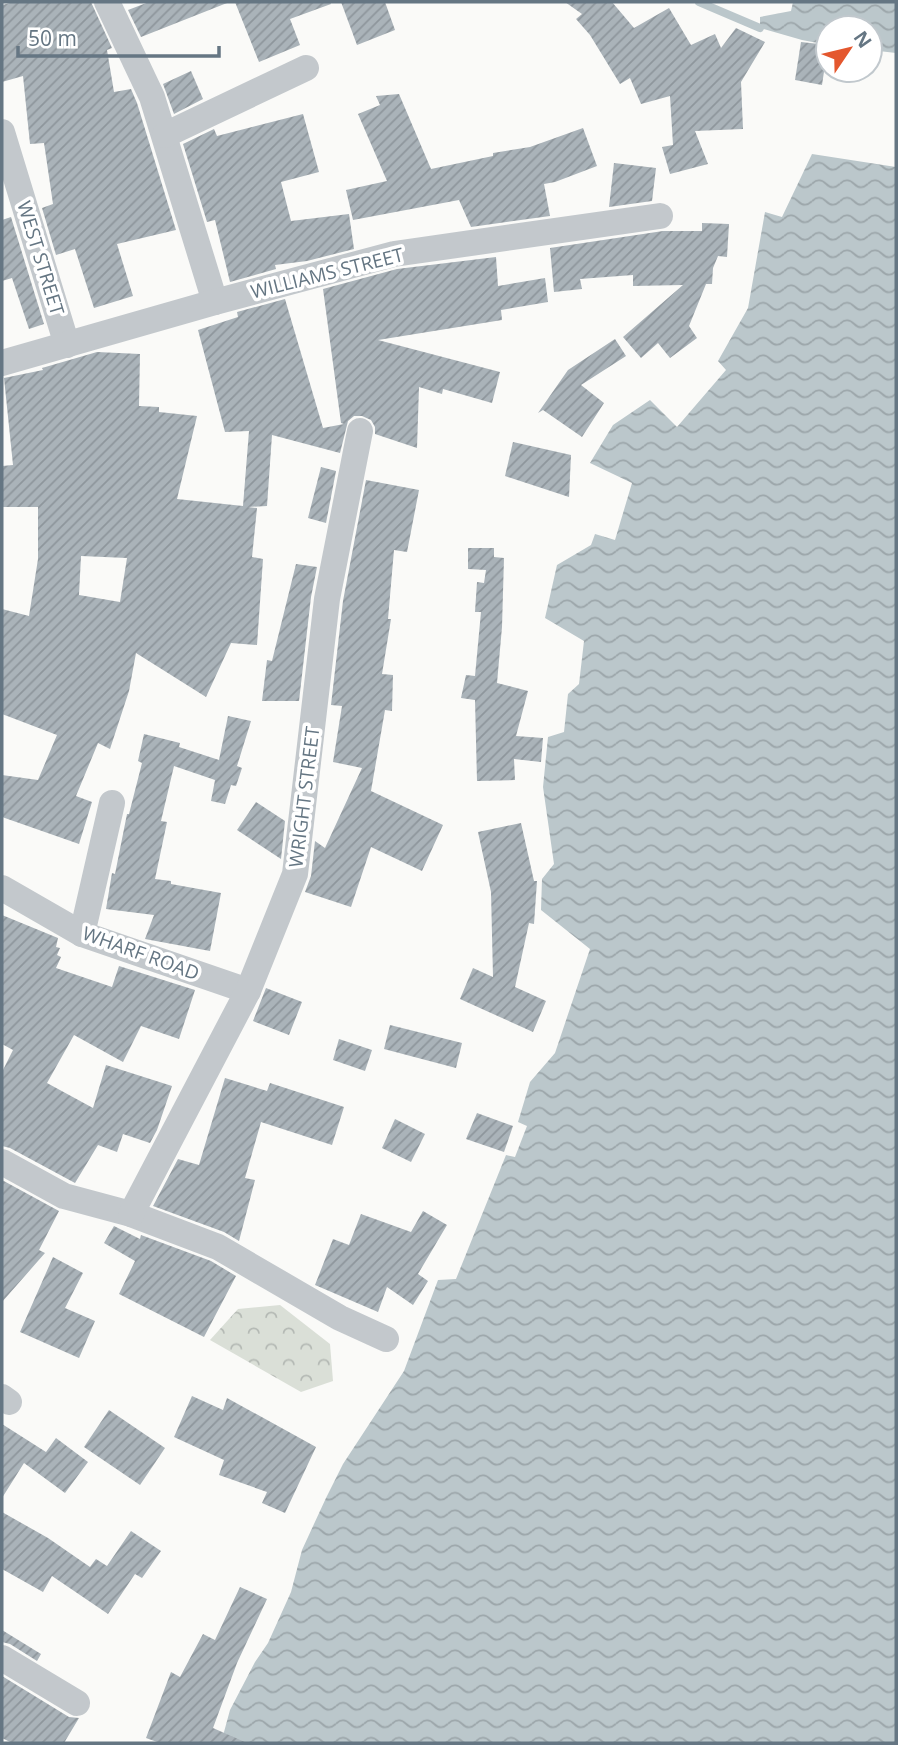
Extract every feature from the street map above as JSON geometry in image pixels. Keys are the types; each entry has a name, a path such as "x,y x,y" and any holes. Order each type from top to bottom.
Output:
{"street":[{"path":"107,2 152,97 215,302"},
{"path":"165,135 306,68"},
{"name":"WEST STREET","path":"2,132 67,345"},
{"name":"WILLIAMS STREET","path":"2,363 394,254 660,216"},
{"name":"WRIGHT STREET","path":"131,1214 248,991 295,874 327,599 360,431"},
{"path":"82,934 112,803"},
{"name":"WHARF ROAD","path":"2,888 82,934 248,991"},
{"path":"2,1161 64,1196 131,1214 218,1248 340,1318 386,1339"},
{"path":"2,1658 77,1703"}],"green space":[{"path":"280,1305 330,1344 333,1381 301,1392 210,1340 238,1309"}],"water":[{"path":"793,2 896,2 896,53 884,52 884,14 814,14 814,42 760,28 760,17 791,11"},
{"path":"812,154 896,167 896,1743 221,1743 230,1710 268,1643 291,1592 302,1550 343,1464 404,1371 438,1280 456,1279 506,1155 515,1157 527,1126 518,1122 530,1082 555,1053 590,949 541,910 542,879 554,864 543,787 548,737 564,732 568,694 579,684 584,641 545,618 557,565 591,545 595,534 615,540 632,483 590,463 613,425 650,400 677,427 726,370 718,361 748,308 765,212 782,217"}],"building":[{"path":"14,2 91,2 112,48 107,50 114,92 131,89 137,103 176,230 117,244 133,296 94,308 75,249 56,255 42,208 53,204 44,143 30,144 23,76 2,82 2,5"},
{"path":"149,2 227,3 141,37 128,10"},
{"path":"235,2 331,4 290,19 300,45 259,62"},
{"path":"341,2 385,2 395,30 357,45"},
{"path":"565,2 612,2 634,28 669,8 691,45 715,34 721,48 736,28 765,42 741,82 743,129 695,131 708,164 670,174 662,147 673,145 670,96 641,104 630,78 620,84 590,35 576,19 582,14"},
{"path":"801,42 814,43 814,84 795,80"},
{"path":"191,71 203,99 174,114 163,84"},
{"path":"399,94 431,169 493,156 493,153 530,147 583,128 597,166 544,184 550,216 471,227 459,200 353,220 346,190 387,181 358,114 380,105 376,96"},
{"path":"303,114 319,172 281,182 291,221 349,214 354,249 307,261 275,265 276,269 230,282 215,220 207,222 183,144 214,129 217,136"},
{"path":"614,163 656,168 652,201 609,207"},
{"path":"11,217 44,324 29,329 12,278 2,281 2,220"},
{"path":"702,223 729,224 727,257 718,256 713,268 712,284 706,284 689,326 697,338 670,358 658,343 641,358 623,337 683,285 633,286 633,275 580,279 582,289 554,292 550,248 663,231 702,231"},
{"path":"496,257 498,286 545,278 548,302 501,310 502,320 378,340 500,372 492,403 443,389 442,394 419,387 417,448 375,434 371,420 362,416 354,416 348,421 340,453 272,435 267,506 248,507 257,508 252,557 263,559 257,645 231,643 206,697 136,653 129,691 110,749 98,743 76,796 92,802 79,844 2,817 2,775 38,780 57,735 2,714 2,609 29,616 38,559 38,507 2,507 2,466 13,465 4,378 43,370 42,368 97,352 140,354 139,406 159,407 159,412 197,416 177,499 243,506 249,431 225,432 198,330 238,317 237,312 285,299 323,428 344,424 341,423 323,289 397,269","holes":["81,556 127,558 120,602 79,595"]},
{"path":"615,339 626,356 581,385 604,403 582,437 543,410 538,413 568,370"},
{"path":"513,442 571,455 569,497 505,476"},
{"path":"321,467 336,471 326,523 308,518"},
{"path":"366,480 419,490 407,552 394,550 388,619 391,619 382,674 393,675 392,711 385,710 371,791 443,825 422,871 371,847 351,907 305,892 311,876 315,841 325,848 362,768 333,762 342,706 331,705 343,601"},
{"path":"468,548 494,548 494,557 504,558 497,683 528,691 516,736 543,738 541,762 514,759 515,780 477,781 475,700 461,698 466,675 475,676 481,612 475,612 477,582 484,583 486,570 468,569"},
{"path":"296,564 317,567 299,701 262,701 267,660 272,661"},
{"path":"228,716 251,721 237,766 242,768 236,786 231,785 225,804 211,801 215,780 174,766 161,821 167,822 155,879 221,893 210,951 145,939 154,915 106,909 112,873 115,874 127,814 142,763 138,761 144,734 180,743 179,747 219,760"},
{"path":"256,802 285,821 281,859 237,830"},
{"path":"521,823 534,881 537,881 534,924 529,923 515,987 546,1001 533,1032 460,999 473,968 493,977 491,892 478,832"},
{"path":"2,915 58,938 56,947 60,948 57,955 61,957 56,968 112,987 119,966 195,990 179,1039 141,1026 123,1062 74,1035 47,1083 93,1108 106,1065 172,1086 150,1143 123,1134 117,1152 98,1145 75,1183 2,1146 2,1072 13,1050 2,1044"},
{"path":"266,988 302,1002 289,1035 253,1021"},
{"path":"390,1025 462,1043 456,1068 384,1049"},
{"path":"339,1039 372,1050 365,1071 333,1060"},
{"path":"225,1078 267,1091 270,1083 344,1107 332,1145 261,1122 245,1178 255,1180 239,1241 224,1232 153,1206 178,1159 199,1165"},
{"path":"477,1113 513,1126 504,1152 466,1139"},
{"path":"395,1119 425,1134 411,1162 382,1148"},
{"path":"2,1180 59,1211 39,1250 45,1253 2,1302"},
{"path":"423,1211 447,1225 418,1274 428,1281 413,1305 387,1287 378,1312 315,1285 333,1239 349,1245 361,1214 411,1232"},
{"path":"114,1226 140,1239 141,1235 211,1261 236,1276 204,1337 119,1294 135,1261 104,1243"},
{"path":"53,1257 83,1273 65,1308 95,1321 79,1358 20,1332"},
{"path":"192,1396 223,1410 227,1398 316,1447 285,1513 262,1503 267,1492 219,1475 224,1460 174,1437"},
{"path":"109,1410 165,1448 140,1485 84,1447"},
{"path":"2,1424 46,1452 56,1438 88,1462 65,1493 24,1463 2,1498"},
{"path":"2,1512 48,1538 90,1567 96,1559 107,1566 131,1531 161,1551 142,1578 135,1574 108,1614 52,1576 43,1592 2,1569"},
{"path":"240,1587 267,1599 237,1663 213,1728 247,1743 160,1743 146,1738 171,1672 180,1677 203,1634 215,1640"},
{"path":"2,1630 41,1654 37,1661 2,1642"},
{"path":"2,1676 69,1717 79,1718 64,1743 12,1743 2,1738"}],"waterway":[{"path":"699,2 760,28"}]}
